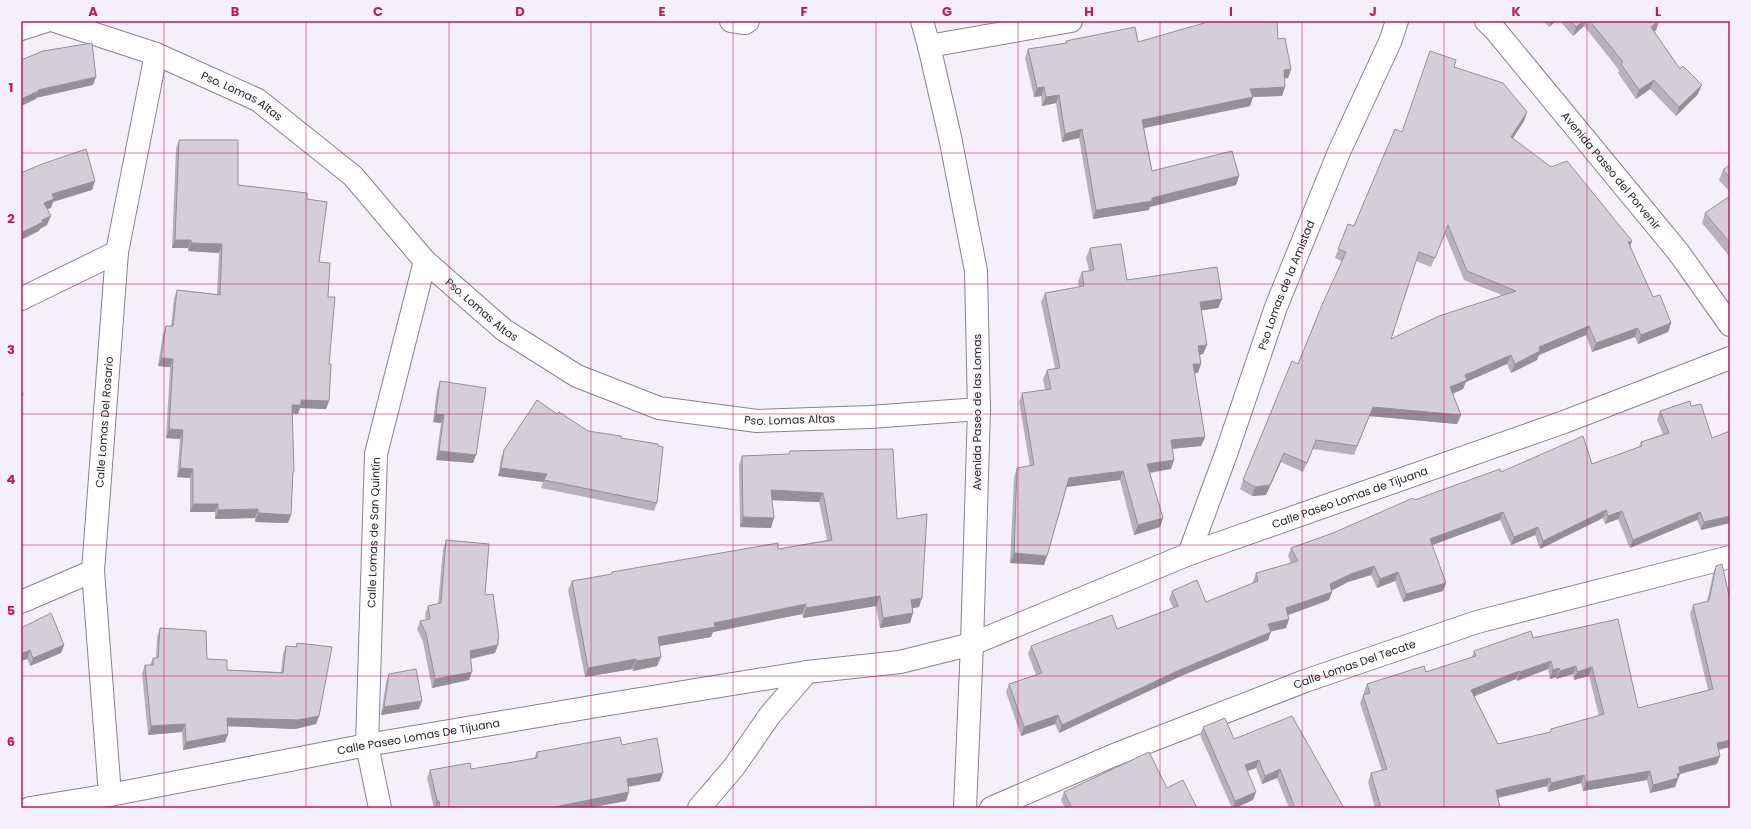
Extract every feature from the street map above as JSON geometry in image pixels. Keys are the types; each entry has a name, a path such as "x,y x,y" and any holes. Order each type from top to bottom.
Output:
{"street":[{"path":"21,29 46,21"},
{"name":"Pso. Lomas Altas","path":"55,21 156,54 258,100 353,176 425,261 504,330 577,376 659,408 757,421 870,417 978,409"},
{"path":"731,21 744,23 748,21"},
{"name":"Avenida Paseo de las Lomas","path":"922,21 950,137 976,271 978,409 972,644 965,808"},
{"path":"929,46 1071,21"},
{"name":"Pso Lomas de la Amistad","path":"1189,554 1226,454 1276,307 1339,152 1390,42 1397,21"},
{"name":"Avenida Paseo del Porvenir","path":"1486,21 1496,31 1679,254 1730,325"},
{"name":"Calle Lomas Del Rosario","path":"110,795 94,571 117,252 156,54"},
{"path":"21,299 117,252"},
{"name":"Calle Lomas de San Quintín","path":"380,808 367,745 376,454 425,261"},
{"name":"Calle Paseo Lomas de Tijuana","path":"972,644 1189,554 1564,422 1730,358"},
{"name":"Calle Lomas Del Tecate","path":"991,808 1114,755 1305,681 1477,622 1730,557"},
{"path":"21,602 94,571"},
{"name":"Calle Paseo Lomas De Tijuana","path":"30,808 110,795 367,745 807,672 900,662 972,644"},
{"path":"699,808 734,767 770,715 807,672"}],"building":[{"path":"1211,21 1277,21 1278,39 1285,38 1291,69 1284,70 1285,87 1250,89 1253,97 1142,120 1152,171 1232,151 1239,176 1152,198 1152,201 1096,210 1082,129 1065,134 1059,95 1046,97 1044,87 1037,88 1028,49 1067,43 1066,41 1135,27 1138,42"},
{"path":"1571,21 1583,21 1576,27"},
{"path":"1590,21 1659,21 1651,27 1680,69 1683,66 1702,85 1679,107 1654,80 1639,90 1621,64 1623,62"},
{"path":"92,43 96,77 38,90 39,91 21,99 21,60 43,51"},
{"path":"1430,51 1456,60 1454,67 1503,83 1527,112 1511,137 1551,167 1567,161 1632,241 1628,242 1653,297 1660,295 1671,323 1641,335 1638,328 1596,343 1589,326 1539,347 1540,351 1515,364 1511,355 1465,375 1467,380 1450,387 1461,415 1373,407 1357,446 1316,440 1307,463 1284,453 1270,485 1255,487 1243,480 1292,361 1298,364 1346,252 1338,249 1348,224 1354,226 1395,129 1402,132","holes":["1448,225 1467,271 1516,291 1439,316 1391,339 1419,252 1435,258"]},
{"path":"179,140 238,140 238,185 307,193 307,199 327,202 319,262 330,263 328,297 335,297 329,364 331,364 329,401 301,400 301,405 292,405 294,472 291,515 258,513 258,509 218,510 218,504 193,504 193,469 180,468 183,430 169,429 173,359 161,358 166,326 173,326 177,290 220,295 222,244 191,243 191,240 175,240"},
{"path":"86,149 95,181 52,194 54,199 44,203 51,216 42,220 43,222 21,233 21,173"},
{"path":"1730,164 1730,178 1723,170"},
{"path":"1730,196 1730,243 1705,213"},
{"path":"1121,244 1127,280 1217,267 1222,299 1200,302 1207,345 1198,346 1201,364 1193,364 1205,437 1171,440 1174,460 1147,464 1163,518 1138,525 1123,471 1069,478 1047,556 1014,553 1017,468 1034,465 1022,393 1051,389 1047,370 1060,368 1045,293 1084,286 1082,272 1094,270 1090,248"},
{"path":"440,381 486,388 476,455 439,451 444,415 436,414"},
{"path":"537,400 557,414 559,412 588,431 621,436 621,438 658,444 658,446 663,447 657,503 544,480 547,474 501,468 504,450"},
{"path":"1690,401 1691,406 1701,404 1712,438 1730,431 1730,516 1704,522 1700,512 1633,540 1622,511 1608,516 1606,510 1543,541 1538,527 1514,537 1503,512 1430,539 1446,583 1406,594 1398,572 1380,579 1374,566 1351,574 1330,584 1332,592 1286,608 1289,619 1268,624 1271,632 1184,668 1062,725 1058,715 1024,727 1009,684 1042,673 1031,646 1112,615 1117,629 1178,606 1172,591 1197,580 1206,602 1258,581 1256,573 1298,561 1291,548 1333,533 1413,498 1415,500 1500,469 1501,472 1583,436 1592,464 1642,446 1641,442 1669,433 1660,411"},
{"path":"893,449 897,519 927,514 922,598 911,600 913,613 883,618 880,596 806,608 806,604 714,623 715,627 658,637 661,657 636,661 636,659 588,668 572,581 612,574 612,572 778,543 778,549 832,540 823,493 771,490 774,518 743,517 742,456 789,454 790,451"},
{"path":"446,540 489,544 485,595 493,594 499,638 498,645 470,651 472,672 435,679 426,633 420,621 430,619 428,606 441,603"},
{"path":"1722,564 1730,600 1730,740 1717,743 1720,756 1679,767 1680,773 1677,774 1678,778 1653,785 1650,771 1586,782 1584,775 1551,783 1550,778 1496,790 1500,808 1381,808 1371,773 1387,769 1363,695 1370,693 1367,684 1424,666 1426,672 1476,656 1474,651 1531,631 1533,638 1618,619 1638,708 1713,689 1693,605 1709,601 1716,566","holes":["1551,661 1553,670 1559,668 1560,671 1576,666 1577,672 1592,667 1604,714 1551,729 1551,732 1498,744 1471,690 1519,671 1520,672"]},
{"path":"51,613 64,645 33,658 30,650 21,654 21,628"},
{"path":"160,628 206,631 207,659 227,660 227,670 283,673 286,646 297,647 297,643 332,647 319,716 298,720 227,718 228,734 186,742 185,724 151,726 145,665 153,665 153,658 158,658"},
{"path":"416,669 422,701 384,707 389,674"},
{"path":"1292,716 1344,808 1295,808 1280,769 1265,776 1259,760 1245,765 1256,792 1235,801 1203,727 1225,718 1234,739"},
{"path":"620,737 622,745 657,738 663,773 627,779 629,792 554,808 440,808 439,801 437,801 430,770 470,763 471,769 537,758 537,752"},
{"path":"1149,752 1167,788 1183,780 1197,808 1072,808 1064,792"}]}
